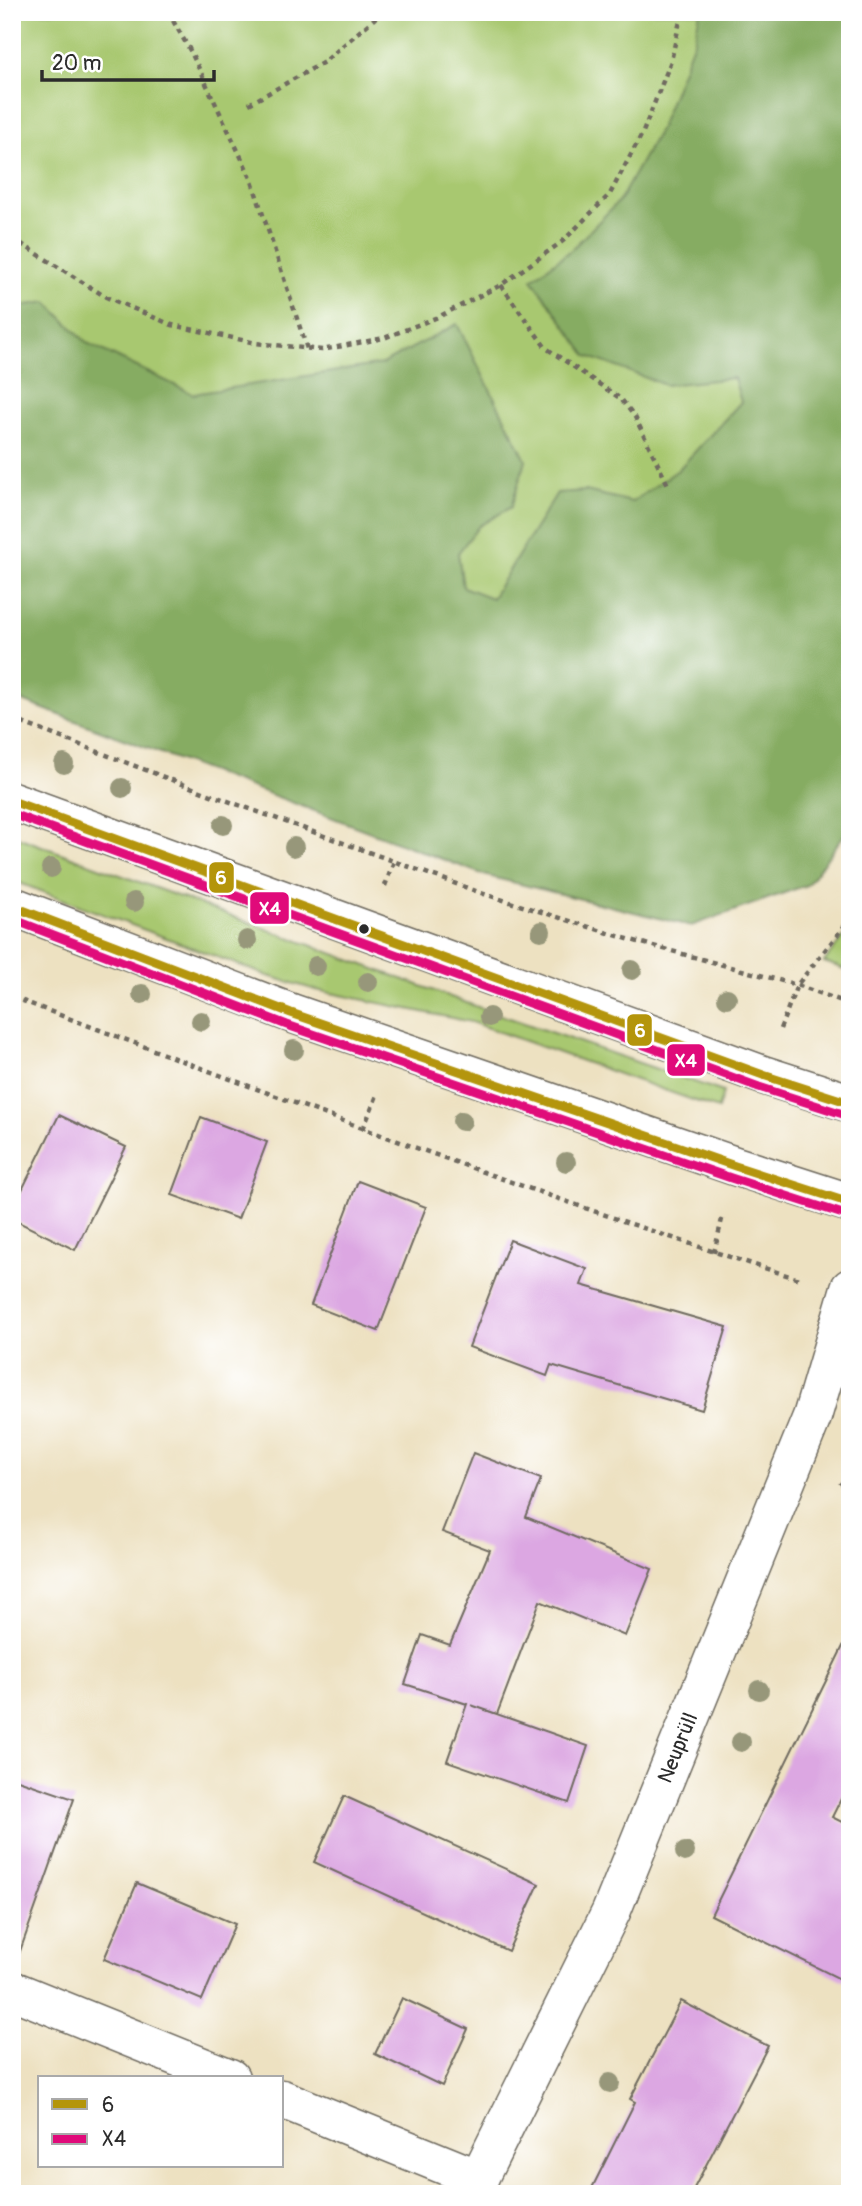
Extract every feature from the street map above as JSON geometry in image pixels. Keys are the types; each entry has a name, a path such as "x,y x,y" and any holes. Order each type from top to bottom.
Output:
{"street":[{"path":"12,801 750,1071 850,1103"},
{"path":"12,906 291,1013 850,1203"},
{"name":"Neuprüll","path":"475,2186 611,1912 812,1417 849,1292"},
{"path":"12,1990 225,2076"},
{"path":"284,2100 475,2186"}],"path":[{"path":"168,12 191,52 251,178 307,349"},
{"path":"249,104 324,62 382,12"},
{"path":"12,238 106,298 172,325 256,343 322,350 384,338 438,317 501,285 563,241 610,194 643,132 666,73 682,12"},
{"path":"501,285 546,348 621,399 635,416 669,487"},
{"path":"12,719 484,894 621,937 797,985 850,1004"},
{"path":"797,985 850,919"},
{"path":"12,997 363,1129 714,1253 849,1292"},
{"path":"363,1129 382,1082"}],"green space":[{"path":"12,12 850,12 850,297 493,718 12,527"},
{"path":"700,12 850,12 850,827 807,885 691,926 487,876 12,697 12,307 47,302 87,343 193,394 382,364 457,324 526,460 511,507 479,526 458,553 463,587 492,598 557,493 586,491 632,502 678,470 741,402 734,378 665,385 587,356 532,279 571,250 620,200 659,130 694,41"},
{"path":"12,835 475,1006 723,1092 718,1109 471,1022 316,990 268,976 12,880"},
{"path":"850,929 850,971 824,962"}],"building":[{"path":"59,1115 126,1147 75,1250 12,1219 12,1210"},
{"path":"201,1117 267,1142 238,1219 172,1195"},
{"path":"358,1181 426,1207 378,1331 311,1305"},
{"path":"510,1240 587,1269 581,1285 727,1327 702,1410 551,1365 547,1376 469,1347"},
{"path":"473,1453 541,1479 526,1517 652,1569 625,1636 540,1601 497,1714 471,1705 588,1746 569,1803 447,1761 467,1704 405,1684 422,1635 450,1645 490,1550 442,1532"},
{"path":"850,1632 850,1781 832,1817 850,1826 850,1984 711,1915"},
{"path":"12,1778 74,1799 19,1954 12,1953"},
{"path":"344,1796 539,1884 508,1951 314,1862"},
{"path":"137,1883 235,1924 202,2000 104,1959"},
{"path":"402,1998 468,2029 442,2086 375,2054"},
{"path":"681,2001 768,2046 691,2194 589,2194 635,2102 630,2099"}],"transit line":[{"name":"6","path":"12,801 763,1075 850,1103"},
{"name":"X4","path":"12,814 759,1087 846,1115"},
{"name":"6","path":"12,906 291,1013 850,1203"},
{"name":"X4","path":"12,919 287,1025 846,1215"}]}
